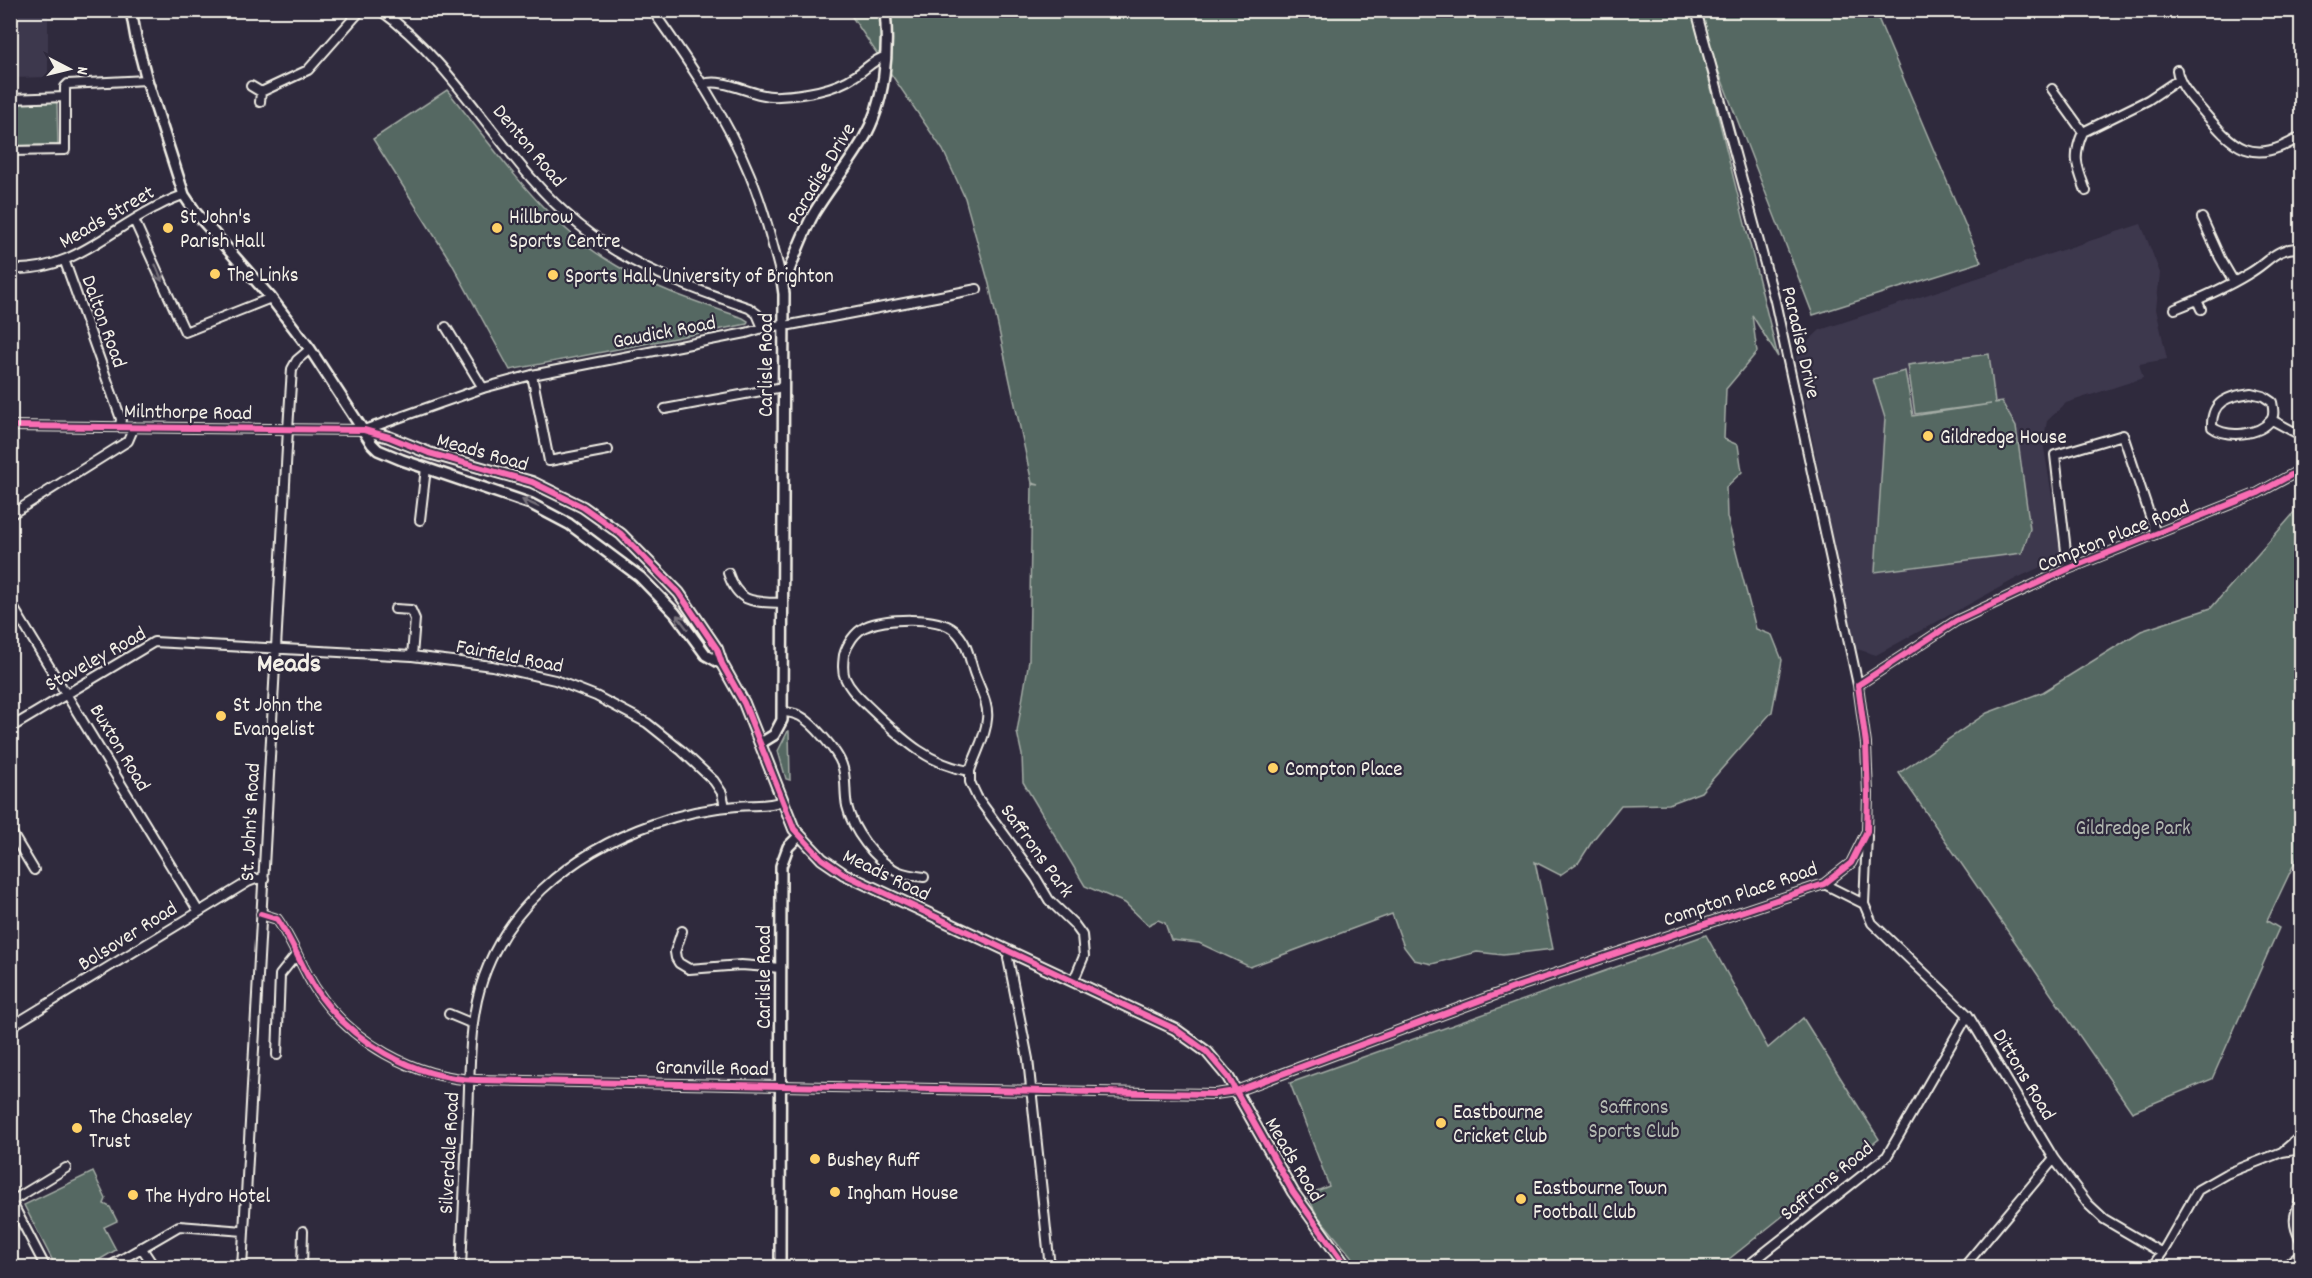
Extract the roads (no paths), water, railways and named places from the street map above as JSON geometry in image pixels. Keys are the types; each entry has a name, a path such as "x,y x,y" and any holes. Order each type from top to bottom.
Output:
{"main road":[{"path":"2301,1201 2296,1215 2296,1225 2301,1238"},
{"path":"2286,1268 2301,1255"},
{"path":"10,1260 14,1268"}],"street":[{"name":"Meads Road","path":"131,10 147,80 184,195 196,213 271,298 310,349 378,450 531,504 583,533 640,577 675,613 706,655 722,664"},
{"path":"261,92 308,70 354,21 361,10"},
{"name":"Denton Road","path":"380,10 437,60 532,179 588,234 613,251 664,277 749,308 757,314 763,328"},
{"name":"Carlisle Road","path":"652,10 702,84 734,141 750,175 769,231 782,280 782,712 778,730 762,744"},
{"name":"Paradise Drive","path":"782,280 787,276 813,214 872,123 886,56 885,10"},
{"name":"Paradise Drive","path":"1696,10 1775,301 1858,685"},
{"path":"702,84 724,83 761,96 797,94 836,86 848,81 874,60 886,56"},
{"path":"2177,70 2178,80 2225,138 2241,148 2270,152 2301,136"},
{"path":"10,152 65,150 65,87 68,84 147,80"},
{"path":"2086,192 2076,162 2077,146 2083,132 2148,100 2178,80"},
{"path":"251,86 261,92"},
{"path":"2052,89 2083,132"},
{"path":"260,102 261,92"},
{"path":"10,99 65,97"},
{"name":"Meads Street","path":"10,269 36,269 65,262 134,220 184,195"},
{"path":"2202,218 2234,282"},
{"path":"134,220 185,332 271,298"},
{"path":"2175,309 2251,273 2277,251 2291,247 2301,248"},
{"name":"Dalton Road","path":"65,262 121,419 120,426"},
{"name":"Gaudick Road","path":"364,430 483,388 532,375 763,328 977,289"},
{"path":"2197,300 2200,309"},
{"path":"446,327 483,388"},
{"name":"St. John's Road","path":"242,1268 292,369 297,360 310,349"},
{"path":"532,375 549,461 608,450"},
{"path":"665,409 783,387"},
{"path":"2251,393 2264,396 2272,402 2272,420 2251,431 2231,435 2219,432 2212,427 2212,416 2216,406 2235,395 2251,393"},
{"path":"2272,420 2301,436"},
{"name":"Milnthorpe Road","path":"10,426 364,430"},
{"path":"10,515 128,441 134,427"},
{"name":"Meads Road","path":"364,430 429,453 532,482 584,507 606,522 679,592 717,649 722,664 744,703 762,744 788,816 799,836 822,859 844,874 1175,1029 1207,1052 1236,1091 1293,1192 1347,1268"},
{"path":"2068,569 2055,455 2123,435 2156,534"},
{"path":"420,520 426,468"},
{"name":"Compton Place Road","path":"1236,1091 1519,986 1824,884 1851,863 1867,831 1866,744 1858,685 1956,621 2068,569 2258,493 2301,469"},
{"path":"728,573 736,591 743,597 760,603 782,603"},
{"name":"Buxton Road","path":"10,602 199,912"},
{"path":"395,609 411,610 415,619 412,656"},
{"path":"889,621 929,621 948,626 960,637 968,650 987,711 986,728 970,771 950,768 918,750 855,693 846,679 843,666 849,643 859,631 874,624 889,621"},
{"name":"Staveley Road","path":"10,729 154,642 276,648"},
{"name":"Fairfield Road","path":"276,648 412,656 492,666 545,677 603,699 647,723 714,781 722,793 725,807"},
{"path":"782,712 798,715 806,720 837,754 842,765 847,806 853,822 876,855 898,871 924,877"},
{"name":"Saffrons Park","path":"970,771 970,782 977,797 1036,878 1049,900 1082,935 1084,956 1074,980"},
{"name":"Silverdale Road","path":"461,1268 473,1024 484,976 514,920 544,886 582,858 623,836 686,814 782,801"},
{"path":"10,830 34,870"},
{"path":"1824,884 1863,904 1867,831"},
{"name":"Carlisle Road","path":"780,1268 781,866 788,848 799,836"},
{"name":"Bolsover Road","path":"10,1027 248,882 264,879"},
{"name":"Dittons Road","path":"1863,904 1872,923 1968,1015 2054,1159 2088,1204 2103,1219 2162,1253"},
{"name":"Granville Road","path":"261,914 277,919 317,990 334,1011 356,1032 384,1053 425,1072 470,1080 1203,1094 1236,1091"},
{"path":"682,931 675,952 676,958 679,963 689,969 741,965 781,968"},
{"path":"1009,951 1008,958 1022,1026 1031,1090 1050,1268"},
{"path":"277,1055 280,975 296,955"},
{"path":"448,1014 473,1024"},
{"name":"Saffrons Road","path":"1745,1268 1887,1156 1968,1015"},
{"path":"2282,1152 2301,1135"},
{"path":"2151,1268 2198,1190 2226,1174 2282,1152 2301,1149"},
{"path":"1963,1268 2054,1159"},
{"path":"46,1268 11,1200 66,1168"},
{"path":"106,1268 179,1226 244,1231"},
{"path":"303,1231 303,1268"},
{"path":"141,1247 155,1268"}],"place":[{"name":"St John's Parish Hall","path":"168,228"},
{"name":"Hillbrow Sports Centre","path":"497,228"},
{"name":"The Links","path":"215,274"},
{"name":"Sports Hall, University of Brighton","path":"553,275"},
{"name":"Gildredge House","path":"1928,436"},
{"name":"St John the Evangelist","path":"221,716"},
{"name":"Compton Place","path":"1273,768"},
{"name":"Eastbourne Cricket Club","path":"1441,1123"},
{"name":"The Chaseley Trust","path":"77,1128"},
{"name":"Bushey Ruff","path":"815,1159"},
{"name":"Ingham House","path":"835,1192"},
{"name":"The Hydro Hotel","path":"133,1195"},
{"name":"Eastbourne Town Football Club","path":"1521,1199"}],"district":[{"name":"Meads","path":"289,662"}],"park label":[{"name":"Gildredge Park","path":"2133,827"},
{"name":"Saffrons Sports Club","path":"1634,1118"}]}
